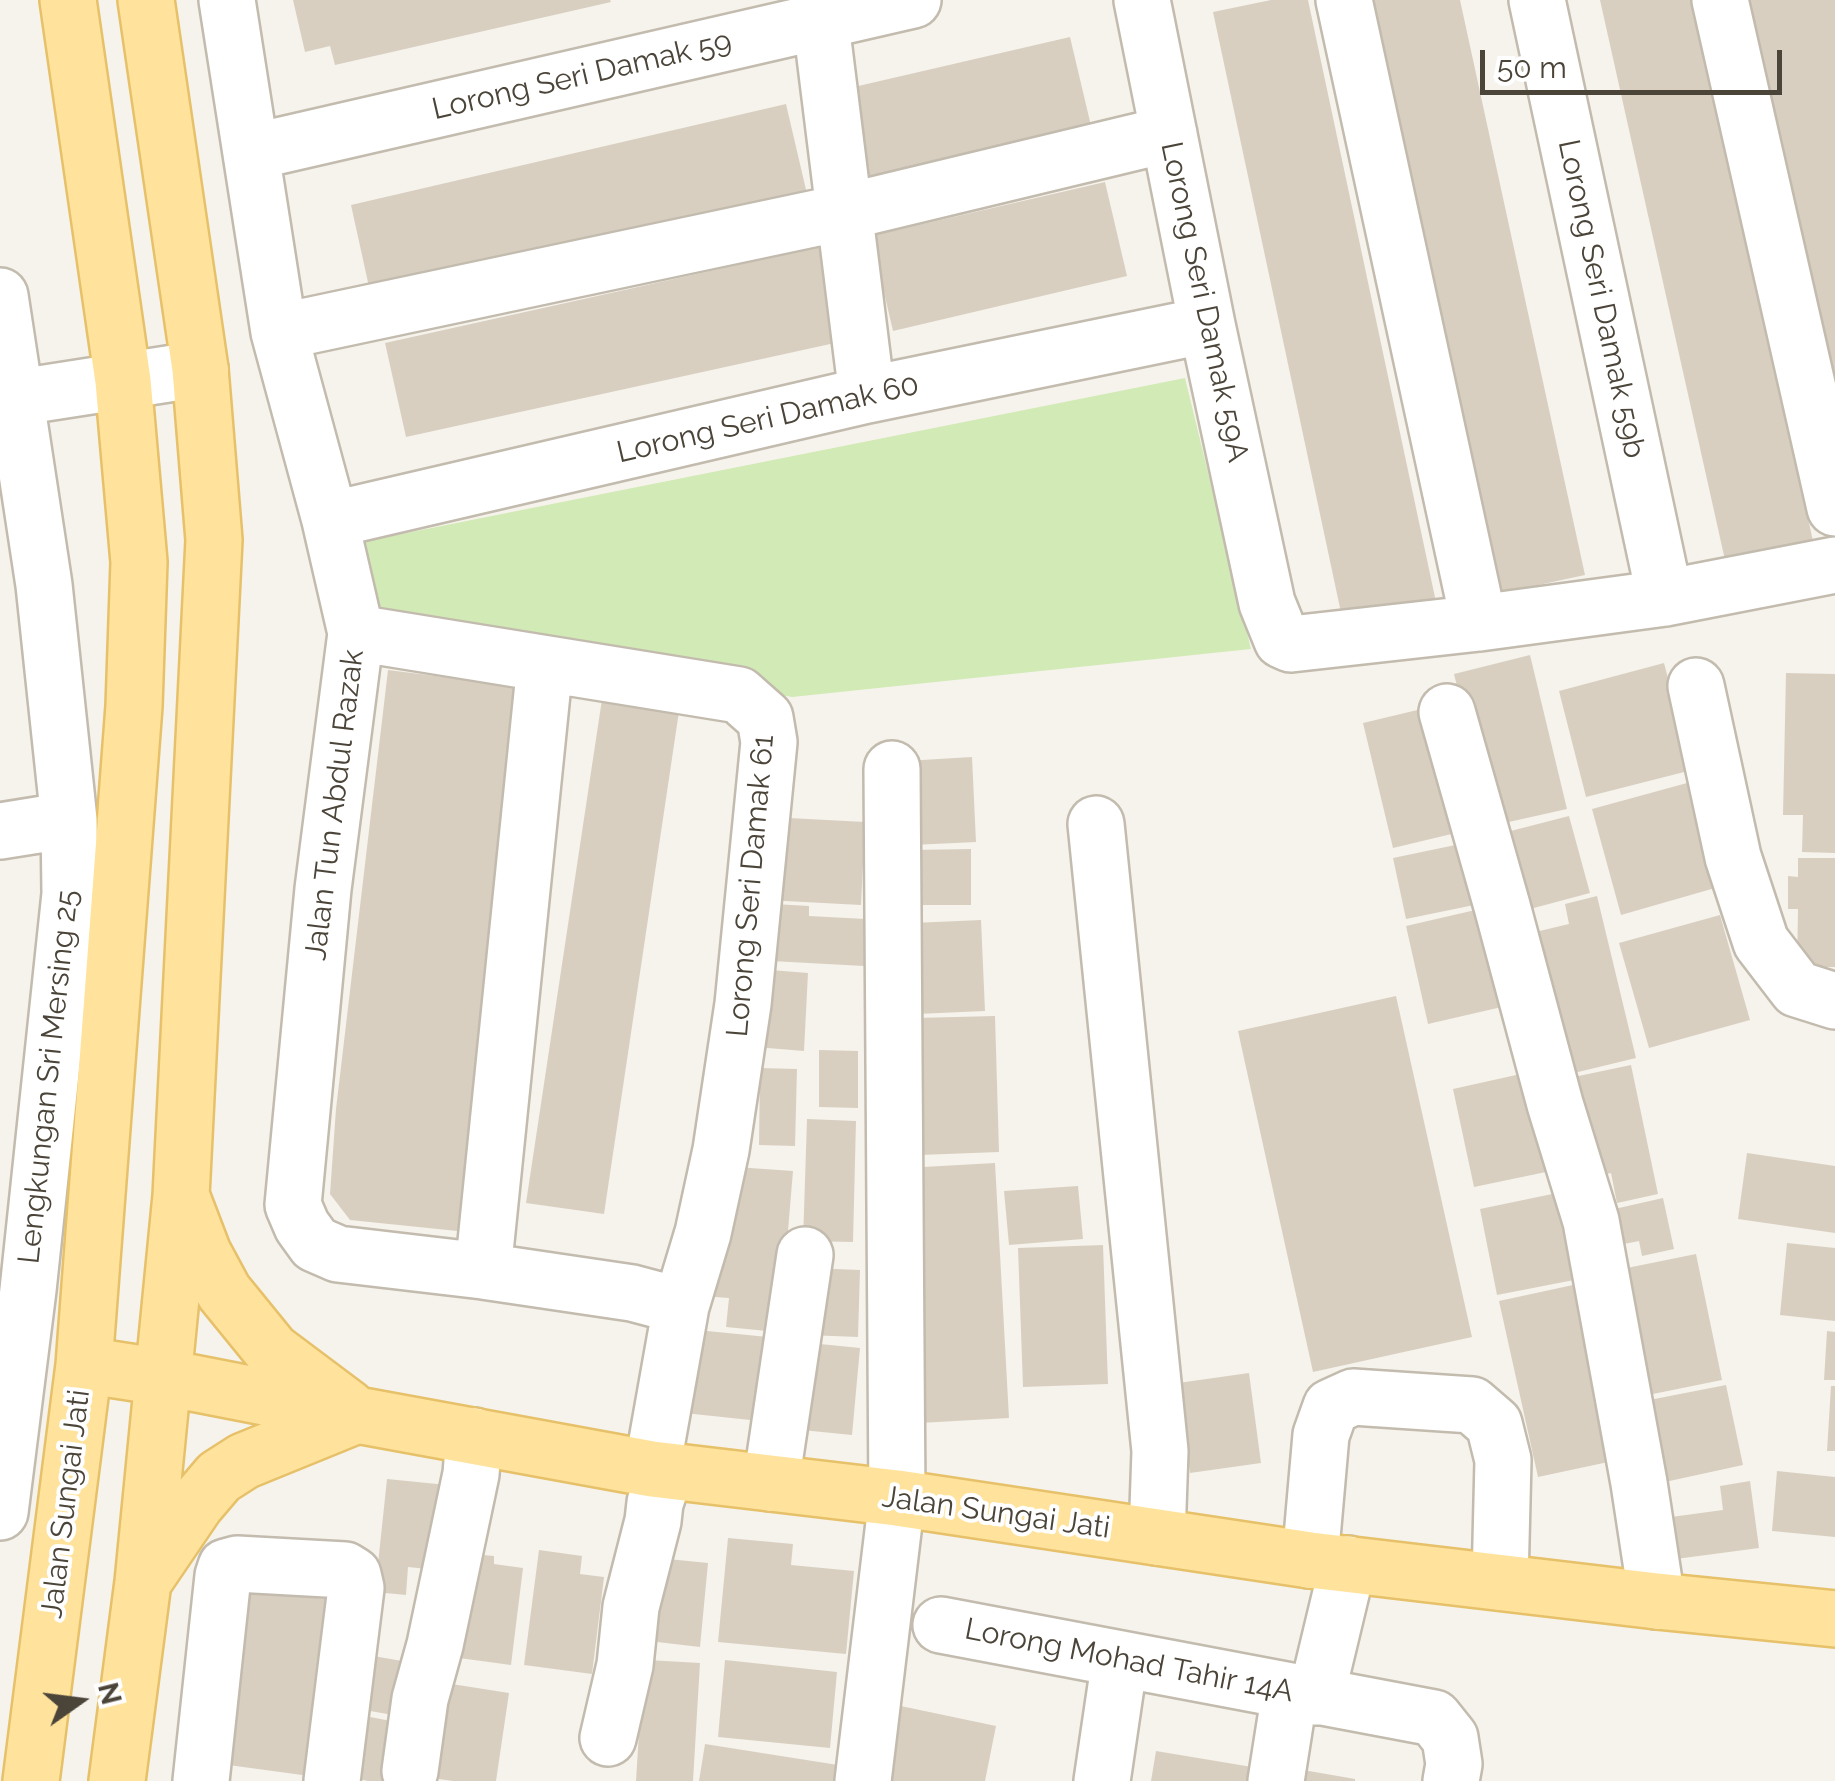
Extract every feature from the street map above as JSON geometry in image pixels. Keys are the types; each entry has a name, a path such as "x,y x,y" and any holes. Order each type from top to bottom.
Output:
{"main road":[{"path":"68,0 123,381 139,562 135,688 84,1366"},
{"path":"117,1781 143,1582 180,1196 214,540 200,369 146,0"},
{"path":"180,1196 224,1292 272,1351 357,1415"},
{"name":"Jalan Sungai Jati","path":"31,1781 84,1366 357,1415 470,1471 656,1491 771,1483 893,1531 1157,1537 1329,1562 1835,1619"},
{"path":"143,1582 218,1478 244,1462 357,1415"}],"street":[{"name":"Jalan Tun Abdul Razak","path":"226,0 279,332 356,634 323,889 293,1205 315,1244 338,1254 632,1293 681,1306"},
{"name":"Lorong Seri Damak 59","path":"252,152 819,11 913,0"},
{"name":"Lorong Seri Damak 59A","path":"1142,0 1267,603 1282,640 1291,644 1479,623"},
{"path":"1344,0 1479,623 1665,598 1835,564"},
{"name":"Lorong Seri Damak 59b","path":"1538,0 1665,598"},
{"path":"1720,0 1835,508"},
{"path":"819,11 868,395"},
{"path":"279,332 844,212 1169,134"},
{"name":"Lengkungan Sri Mersing 25","path":"0,296 8,398 44,585 69,820 70,894 14,1288 0,1512"},
{"name":"Lorong Seri Damak 60","path":"330,520 868,395 1207,325"},
{"path":"8,398 200,369"},
{"name":"Lorong Seri Damak 61","path":"356,634 739,695 765,718 770,742 743,1004 721,1150 703,1233 681,1306 656,1491 608,1738"},
{"path":"483,1271 545,664"},
{"path":"1696,686 1733,857 1761,942 1797,988 1835,1001"},
{"path":"1447,712 1591,1221 1640,1483 1657,1601"},
{"path":"863,1781 893,1531 892,769"},
{"path":"0,831 69,820"},
{"path":"1096,824 1160,1451 1157,1537"},
{"path":"771,1483 805,1256"},
{"path":"1276,1781 1316,1669 1329,1562 1320,1435 1330,1406 1353,1397 1472,1404 1494,1424 1503,1460 1500,1582"},
{"path":"410,1772 420,1699 436,1645 470,1471"},
{"path":"202,1781 222,1576 226,1567 237,1564 345,1570 353,1575 356,1588 332,1781"},
{"name":"Lorong Mohad Tahir 14A","path":"941,1625 1120,1659 1316,1669 1434,1718 1450,1738 1454,1764 1451,1781"},
{"path":"1102,1781 1120,1659"}],"green space":[{"path":"1185,378 1251,649 792,697 371,617 356,543"}],"building":[{"path":"293,0 611,2 335,65 330,46 305,52"},
{"path":"1271,0 1308,0 1436,602 1343,622 1213,12"},
{"path":"1366,0 1460,0 1585,575 1497,594"},
{"path":"1600,0 1693,0 1815,550 1727,569"},
{"path":"1745,0 1835,0 1835,399"},
{"path":"1070,37 1092,130 863,183 841,90"},
{"path":"786,104 807,194 371,296 351,205"},
{"path":"1105,182 1127,276 893,331 871,236"},
{"path":"823,246 844,341 406,437 385,343"},
{"path":"1530,655 1567,809 1491,826 1454,674"},
{"path":"1664,663 1692,770 1586,797 1559,691"},
{"path":"388,670 532,688 467,1232 350,1220 330,1194 336,1109"},
{"path":"1786,673 1835,674 1835,853 1802,852 1803,815 1783,815"},
{"path":"604,686 681,698 604,1214 526,1203"},
{"path":"1430,707 1460,832 1393,848 1363,723"},
{"path":"972,757 976,842 870,847 905,761"},
{"path":"1698,780 1715,888 1621,915 1592,809"},
{"path":"1569,816 1590,893 1515,913 1495,835"},
{"path":"770,817 865,822 861,905 766,900"},
{"path":"1465,843 1479,904 1406,919 1393,858"},
{"path":"971,849 971,905 911,905 911,850"},
{"path":"1798,858 1835,858 1835,967 1797,967 1798,909 1788,909 1788,876 1798,877"},
{"path":"1597,896 1636,1058 1574,1073 1569,1050 1560,1052 1531,933 1569,924 1565,904"},
{"path":"756,903 809,906 809,916 866,919 864,966 753,960"},
{"path":"1484,908 1506,1006 1428,1024 1406,926"},
{"path":"1720,915 1750,1020 1649,1048 1619,943"},
{"path":"981,920 985,1011 917,1014 913,923"},
{"path":"758,969 808,973 804,1051 743,1046"},
{"path":"1396,996 1472,1337 1313,1372 1238,1031"},
{"path":"995,1016 999,1152 920,1155 915,1018"},
{"path":"819,1050 858,1051 858,1108 819,1107"},
{"path":"1631,1065 1658,1194 1617,1203 1611,1173 1589,1178 1569,1078"},
{"path":"760,1068 797,1069 795,1146 759,1145"},
{"path":"1525,1073 1546,1172 1474,1187 1453,1089"},
{"path":"807,1119 856,1121 853,1242 803,1241"},
{"path":"1747,1153 1835,1166 1835,1233 1738,1219"},
{"path":"995,1163 1009,1418 920,1423 905,1168"},
{"path":"722,1166 793,1171 782,1303 770,1302 767,1331 726,1327 729,1298 701,1296"},
{"path":"1078,1186 1083,1239 1009,1245 1004,1191"},
{"path":"1557,1193 1574,1280 1497,1295 1480,1209"},
{"path":"1663,1198 1674,1249 1642,1256 1639,1241 1609,1247 1601,1212"},
{"path":"1787,1243 1835,1248 1835,1321 1780,1315"},
{"path":"1103,1245 1108,1384 1023,1387 1018,1248"},
{"path":"1696,1254 1722,1380 1638,1397 1612,1271"},
{"path":"810,1268 860,1270 858,1337 807,1335"},
{"path":"1573,1285 1613,1461 1538,1477 1499,1301"},
{"path":"697,1330 778,1338 769,1422 675,1412"},
{"path":"1827,1331 1835,1332 1835,1380 1824,1380"},
{"path":"800,1342 860,1348 852,1435 792,1429"},
{"path":"1249,1373 1261,1463 1190,1473 1178,1383"},
{"path":"1726,1385 1743,1465 1651,1485 1634,1403"},
{"path":"1831,1386 1835,1386 1835,1451 1827,1451"},
{"path":"1777,1471 1835,1477 1835,1537 1772,1531"},
{"path":"387,1479 447,1485 437,1570 408,1567 406,1595 375,1592"},
{"path":"1750,1481 1759,1548 1676,1559 1671,1517 1723,1510 1720,1486"},
{"path":"728,1538 793,1544 791,1565 854,1571 846,1654 718,1642"},
{"path":"539,1550 582,1556 580,1574 604,1577 592,1674 524,1665"},
{"path":"472,1554 494,1556 494,1564 523,1568 511,1665 459,1658"},
{"path":"648,1557 708,1563 700,1647 640,1640"},
{"path":"228,1586 339,1601 317,1777 206,1762"},
{"path":"362,1654 402,1661 393,1715 353,1708"},
{"path":"630,1659 700,1663 693,1781 636,1781 640,1716"},
{"path":"725,1660 837,1672 830,1748 718,1737"},
{"path":"439,1682 509,1693 496,1781 425,1777"},
{"path":"896,1705 996,1726 985,1781 881,1781"},
{"path":"355,1714 401,1723 391,1781 344,1776"},
{"path":"705,1744 838,1765 836,1781 699,1781"},
{"path":"1156,1751 1252,1767 1250,1781 1151,1781"},
{"path":"1286,1767 1355,1779 1355,1781 1284,1781"}]}
